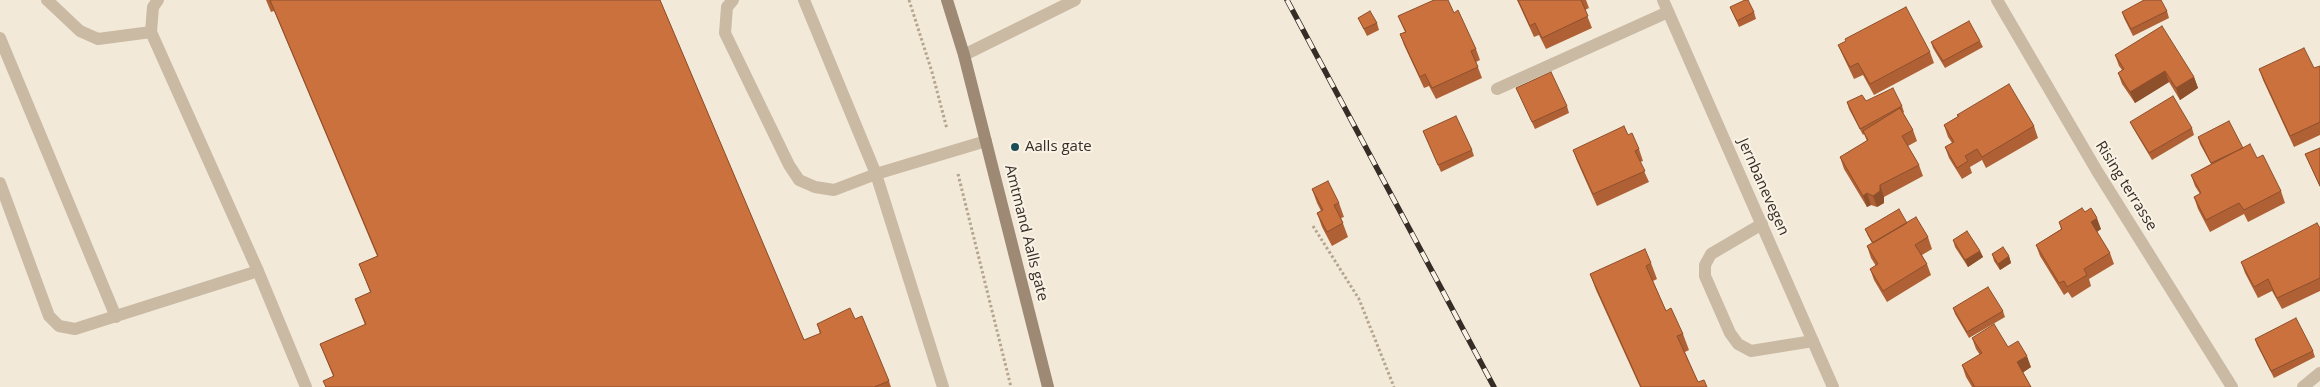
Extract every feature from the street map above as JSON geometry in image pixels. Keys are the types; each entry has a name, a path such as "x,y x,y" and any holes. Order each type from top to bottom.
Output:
{"main road":[{"name":"Amtmand Aalls gate","path":"947,0 964,55 1048,387"}],"street":[{"path":"47,0 80,32 98,39 151,32"},
{"path":"158,0 154,7 151,32 258,271 306,387"},
{"path":"733,0 727,7 725,33 789,165 799,180 815,187 834,190 876,174 986,141"},
{"path":"804,0 876,174 943,387"},
{"path":"964,55 1075,0"},
{"name":"Jernbanevegen","path":"1663,0 1833,387"},
{"name":"Rising terrasse","path":"1997,0 2097,171 2232,387"},
{"path":"1497,89 1668,12"},
{"path":"0,38 116,317"},
{"path":"0,183 49,316 59,326 75,329 258,271"},
{"path":"1762,224 1711,254 1705,265 1705,276 1730,333 1738,344 1751,351 1813,341"},
{"path":"2303,387 2320,373"}],"path":[{"path":"909,0 932,72 1011,387"},
{"path":"1313,226 1359,299 1394,387"}],"building":[{"path":"270,0 660,0 804,340 821,333 817,324 850,308 855,319 862,316 889,381 874,387 326,387 323,381 334,376 320,344 366,324 355,299 371,292 359,264 378,256"},
{"path":"1434,0 1448,0 1454,13 1458,10 1476,49 1471,51 1478,67 1432,88 1425,74 1420,77 1410,56 1400,34 1406,32 1398,16"},
{"path":"1518,0 1581,0 1588,16 1542,38 1535,23 1530,26"},
{"path":"1748,0 1754,12 1737,21 1730,7"},
{"path":"2144,0 2161,0 2167,11 2131,29 2122,12"},
{"path":"1906,7 1930,52 1870,84 1858,63 1850,67 1838,45 1846,41 1845,39"},
{"path":"1370,11 1377,23 1364,29 1358,18"},
{"path":"1969,21 1980,41 1943,61 1931,42"},
{"path":"2162,26 2194,77 2176,88 2165,71 2130,92 2118,73 2124,69 2115,55"},
{"path":"2304,48 2314,68 2320,66 2320,122 2290,136 2259,69"},
{"path":"1551,72 1567,106 1532,122 1516,88"},
{"path":"2009,84 2034,126 1982,157 1977,149 1965,156 1968,161 1957,168 1945,147 1954,142 1944,125 1959,116 1957,115"},
{"path":"1893,88 1902,106 1860,129 1847,102 1862,95 1866,101"},
{"path":"2173,96 2192,128 2149,153 2130,122"},
{"path":"1900,108 1913,130 1902,136 1919,165 1880,185 1880,191 1873,196 1867,193 1863,196 1840,157 1868,140 1863,131"},
{"path":"1456,116 1472,150 1438,165 1423,131"},
{"path":"2229,121 2243,148 2211,163 2198,137"},
{"path":"1624,126 1628,135 1632,133 1639,149 1635,151 1645,171 1593,194 1573,150"},
{"path":"2250,144 2257,158 2263,155 2281,191 2244,210 2239,203 2206,220 2194,197 2201,193 2191,175"},
{"path":"2320,148 2320,186 2305,154"},
{"path":"1328,181 1339,203 1334,205 1343,223 1327,232 1317,213 1323,210 1312,189"},
{"path":"2082,208 2085,212 2091,208 2097,218 2091,222 2110,253 2084,269 2087,275 2067,287 2064,281 2059,283 2036,245 2062,229 2059,222"},
{"path":"1899,209 1907,223 1873,243 1865,229"},
{"path":"1916,217 1928,237 1915,245 1927,264 1883,291 1870,269 1878,264 1867,246"},
{"path":"2317,223 2320,228 2320,278 2277,298 2268,279 2254,287 2241,262"},
{"path":"1967,231 1980,251 1965,260 1953,240"},
{"path":"2003,247 2009,256 1998,264 1992,254"},
{"path":"1645,249 1651,263 1646,266 1666,311 1671,308 1683,334 1677,336 1698,382 1704,380 1707,387 1641,387 1590,274"},
{"path":"1988,287 2003,311 1967,332 1953,308"},
{"path":"2296,318 2313,351 2271,371 2255,339"},
{"path":"1994,324 2008,347 2018,341 2027,356 2017,362 2031,387 1975,387 1962,365 1982,353 1972,338"}],"railway":[{"path":"1287,0 1494,387"}],"place":[{"name":"Aalls gate","path":"1015,147"}]}
